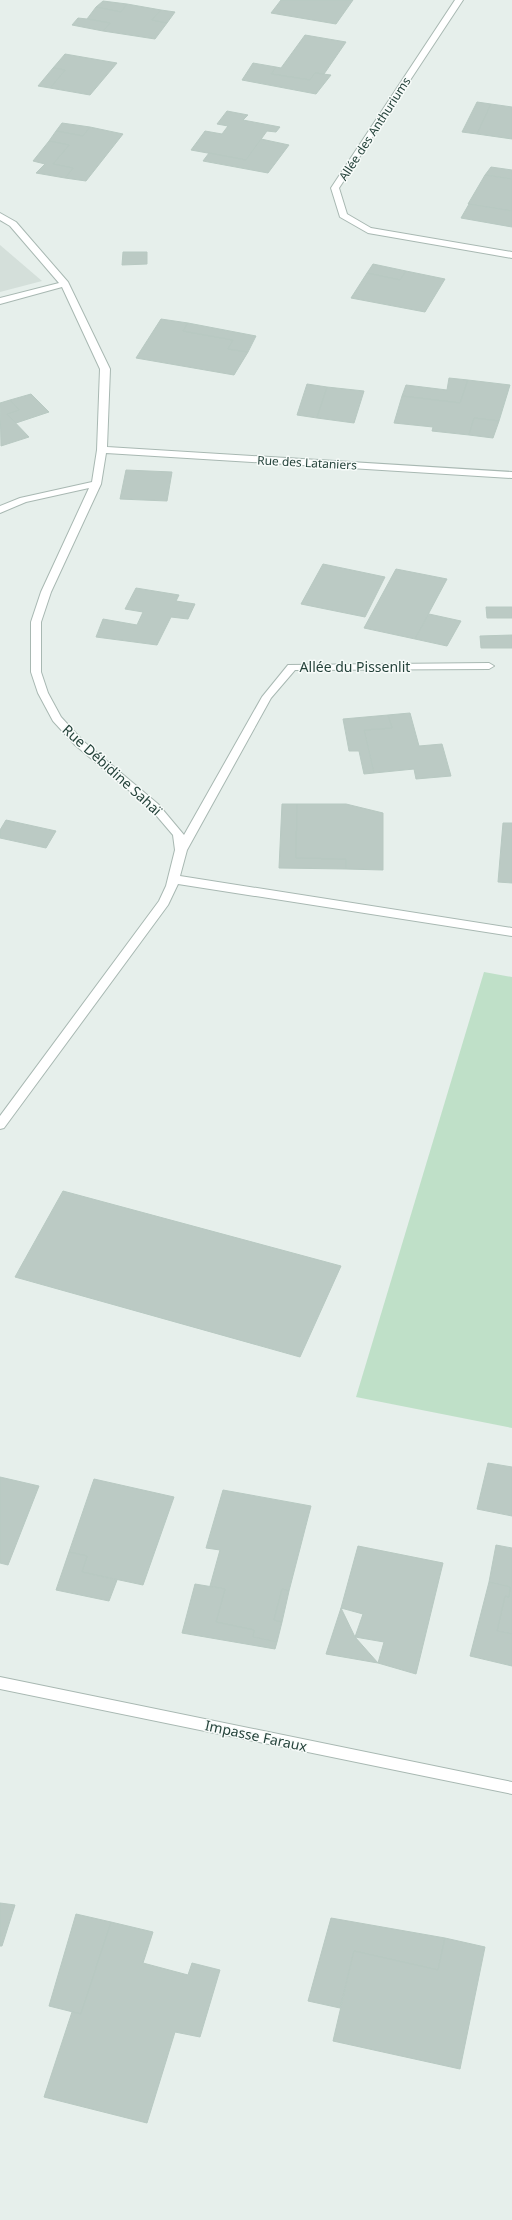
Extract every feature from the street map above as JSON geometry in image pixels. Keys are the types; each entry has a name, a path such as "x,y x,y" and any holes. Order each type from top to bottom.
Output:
{"street":[{"name":"Allée des Anthuriums","path":"459,0 335,188 343,215 368,230 512,255"},
{"name":"Rue Débidine Sahaï","path":"0,216 13,224 65,284 105,369 102,450 96,484 46,592 36,622 36,672 43,693 57,719 79,744 167,820 178,834 181,850 174,879 164,902 0,1125"},
{"path":"0,301 65,284"},
{"name":"Rue des Lataniers","path":"102,450 512,475"},
{"path":"0,510 23,500 96,484"},
{"name":"Allée du Pissenlit","path":"181,850 267,697 292,667 489,666"},
{"path":"174,879 512,932"},
{"name":"Impasse Faraux","path":"0,1683 512,1788"}],"shaded area":[{"path":"0,245 42,281 0,292"}],"green space":[{"path":"484,972 512,977 512,1428 356,1397"}],"building":[{"path":"281,0 353,0 336,24 271,13"},
{"path":"103,1 127,4 121,12 96,7"},
{"path":"127,4 161,10 152,20 167,23 155,39 103,31 110,23 87,19 96,7 121,12"},
{"path":"161,10 175,12 167,23 152,20"},
{"path":"78,18 110,23 103,31 72,25"},
{"path":"305,35 346,42 324,74 315,73 310,80 271,74 276,67 281,68"},
{"path":"65,54 117,63 90,95 50,88 65,70 53,68"},
{"path":"253,63 276,67 271,74 310,80 315,73 331,75 316,94 242,80"},
{"path":"53,68 65,70 50,88 38,86"},
{"path":"477,102 491,104 477,134 462,132"},
{"path":"491,104 512,107 512,139 477,134"},
{"path":"227,111 248,115 243,120 280,127 276,132 267,131 246,160 191,150 205,131 222,134 228,126 217,124"},
{"path":"62,123 90,127 83,136 56,131"},
{"path":"90,127 123,134 86,181 65,178 73,168 53,164 69,145 49,141 56,131 83,136"},
{"path":"261,139 289,145 268,173 203,161 209,153 246,160"},
{"path":"49,141 69,145 53,164 73,168 65,178 36,173 45,164 33,161"},
{"path":"491,167 512,170 512,179 485,175"},
{"path":"485,175 512,179 512,211 468,204"},
{"path":"469,204 512,211 512,227 461,218"},
{"path":"123,252 147,252 147,264 122,265"},
{"path":"373,264 406,271 400,280 367,273"},
{"path":"406,271 445,279 425,312 351,298 367,273 400,280"},
{"path":"161,319 188,323 183,331 233,340 228,349 248,352 234,375 136,358"},
{"path":"188,323 256,336 248,352 228,349 233,340 183,331"},
{"path":"449,378 468,380 460,403 402,396 406,385 447,390"},
{"path":"468,380 510,385 499,421 474,418 469,435 432,431 433,427 394,423 402,396 460,403"},
{"path":"307,384 327,387 317,418 297,415"},
{"path":"327,387 364,391 354,423 317,418"},
{"path":"31,394 49,412 16,423 7,414 19,410 10,400"},
{"path":"10,400 19,410 7,414 29,437 1,446 0,403"},
{"path":"474,418 499,421 493,438 469,435"},
{"path":"126,470 172,472 167,501 120,499"},
{"path":"323,564 385,577 365,617 301,604"},
{"path":"396,569 447,579 415,639 364,628"},
{"path":"136,588 179,595 176,601 195,604 188,619 171,617 157,645 96,637 103,619 137,625 143,612 125,609"},
{"path":"486,607 512,607 512,618 487,618"},
{"path":"429,614 461,621 447,646 415,639"},
{"path":"512,635 512,648 481,648 480,636"},
{"path":"410,713 419,746 442,744 451,776 416,779 414,769 374,773 364,730 392,728 388,715"},
{"path":"388,715 392,728 364,730 374,773 364,774 359,751 349,751 343,719"},
{"path":"282,804 297,804 296,858 346,859 346,869 279,868"},
{"path":"297,804 346,804 383,813 383,870 346,869 346,859 296,858"},
{"path":"6,820 56,831 46,848 0,838 0,830"},
{"path":"503,823 512,823 512,883 498,882"},
{"path":"63,1191 341,1266 300,1357 15,1277"},
{"path":"488,1463 512,1467 512,1516 477,1509"},
{"path":"0,1477 39,1486 8,1565 0,1563"},
{"path":"94,1479 174,1497 143,1585 82,1572 87,1556 69,1552"},
{"path":"223,1490 311,1506 289,1591 282,1589 274,1620 282,1622 277,1642 253,1637 254,1630 216,1622 225,1589 210,1586 220,1550 206,1548"},
{"path":"496,1545 512,1548 512,1634 497,1631 505,1596 509,1597 510,1587 489,1582"},
{"path":"358,1546 443,1563 416,1674 378,1663 384,1642 355,1637 363,1614 341,1608"},
{"path":"69,1552 87,1556 82,1572 117,1580 109,1601 56,1590"},
{"path":"489,1582 510,1587 509,1597 505,1596 497,1631 512,1634 512,1666 470,1656"},
{"path":"195,1584 225,1589 216,1622 254,1630 253,1637 277,1642 275,1649 182,1633"},
{"path":"282,1589 289,1591 282,1622 274,1620"},
{"path":"341,1608 355,1637 378,1663 326,1654"},
{"path":"0,1903 15,1905 2,1946 0,1946"},
{"path":"76,1914 111,1922 81,2014 49,2006"},
{"path":"331,1918 445,1938 438,1970 354,1951 340,2008 308,2001"},
{"path":"111,1922 153,1932 143,1963 188,1975 192,1963 220,1970 200,2037 175,2032 147,2123 44,2097 72,2012 81,2014"},
{"path":"445,1938 485,1947 460,2069 333,2041 354,1951 438,1970"}]}
